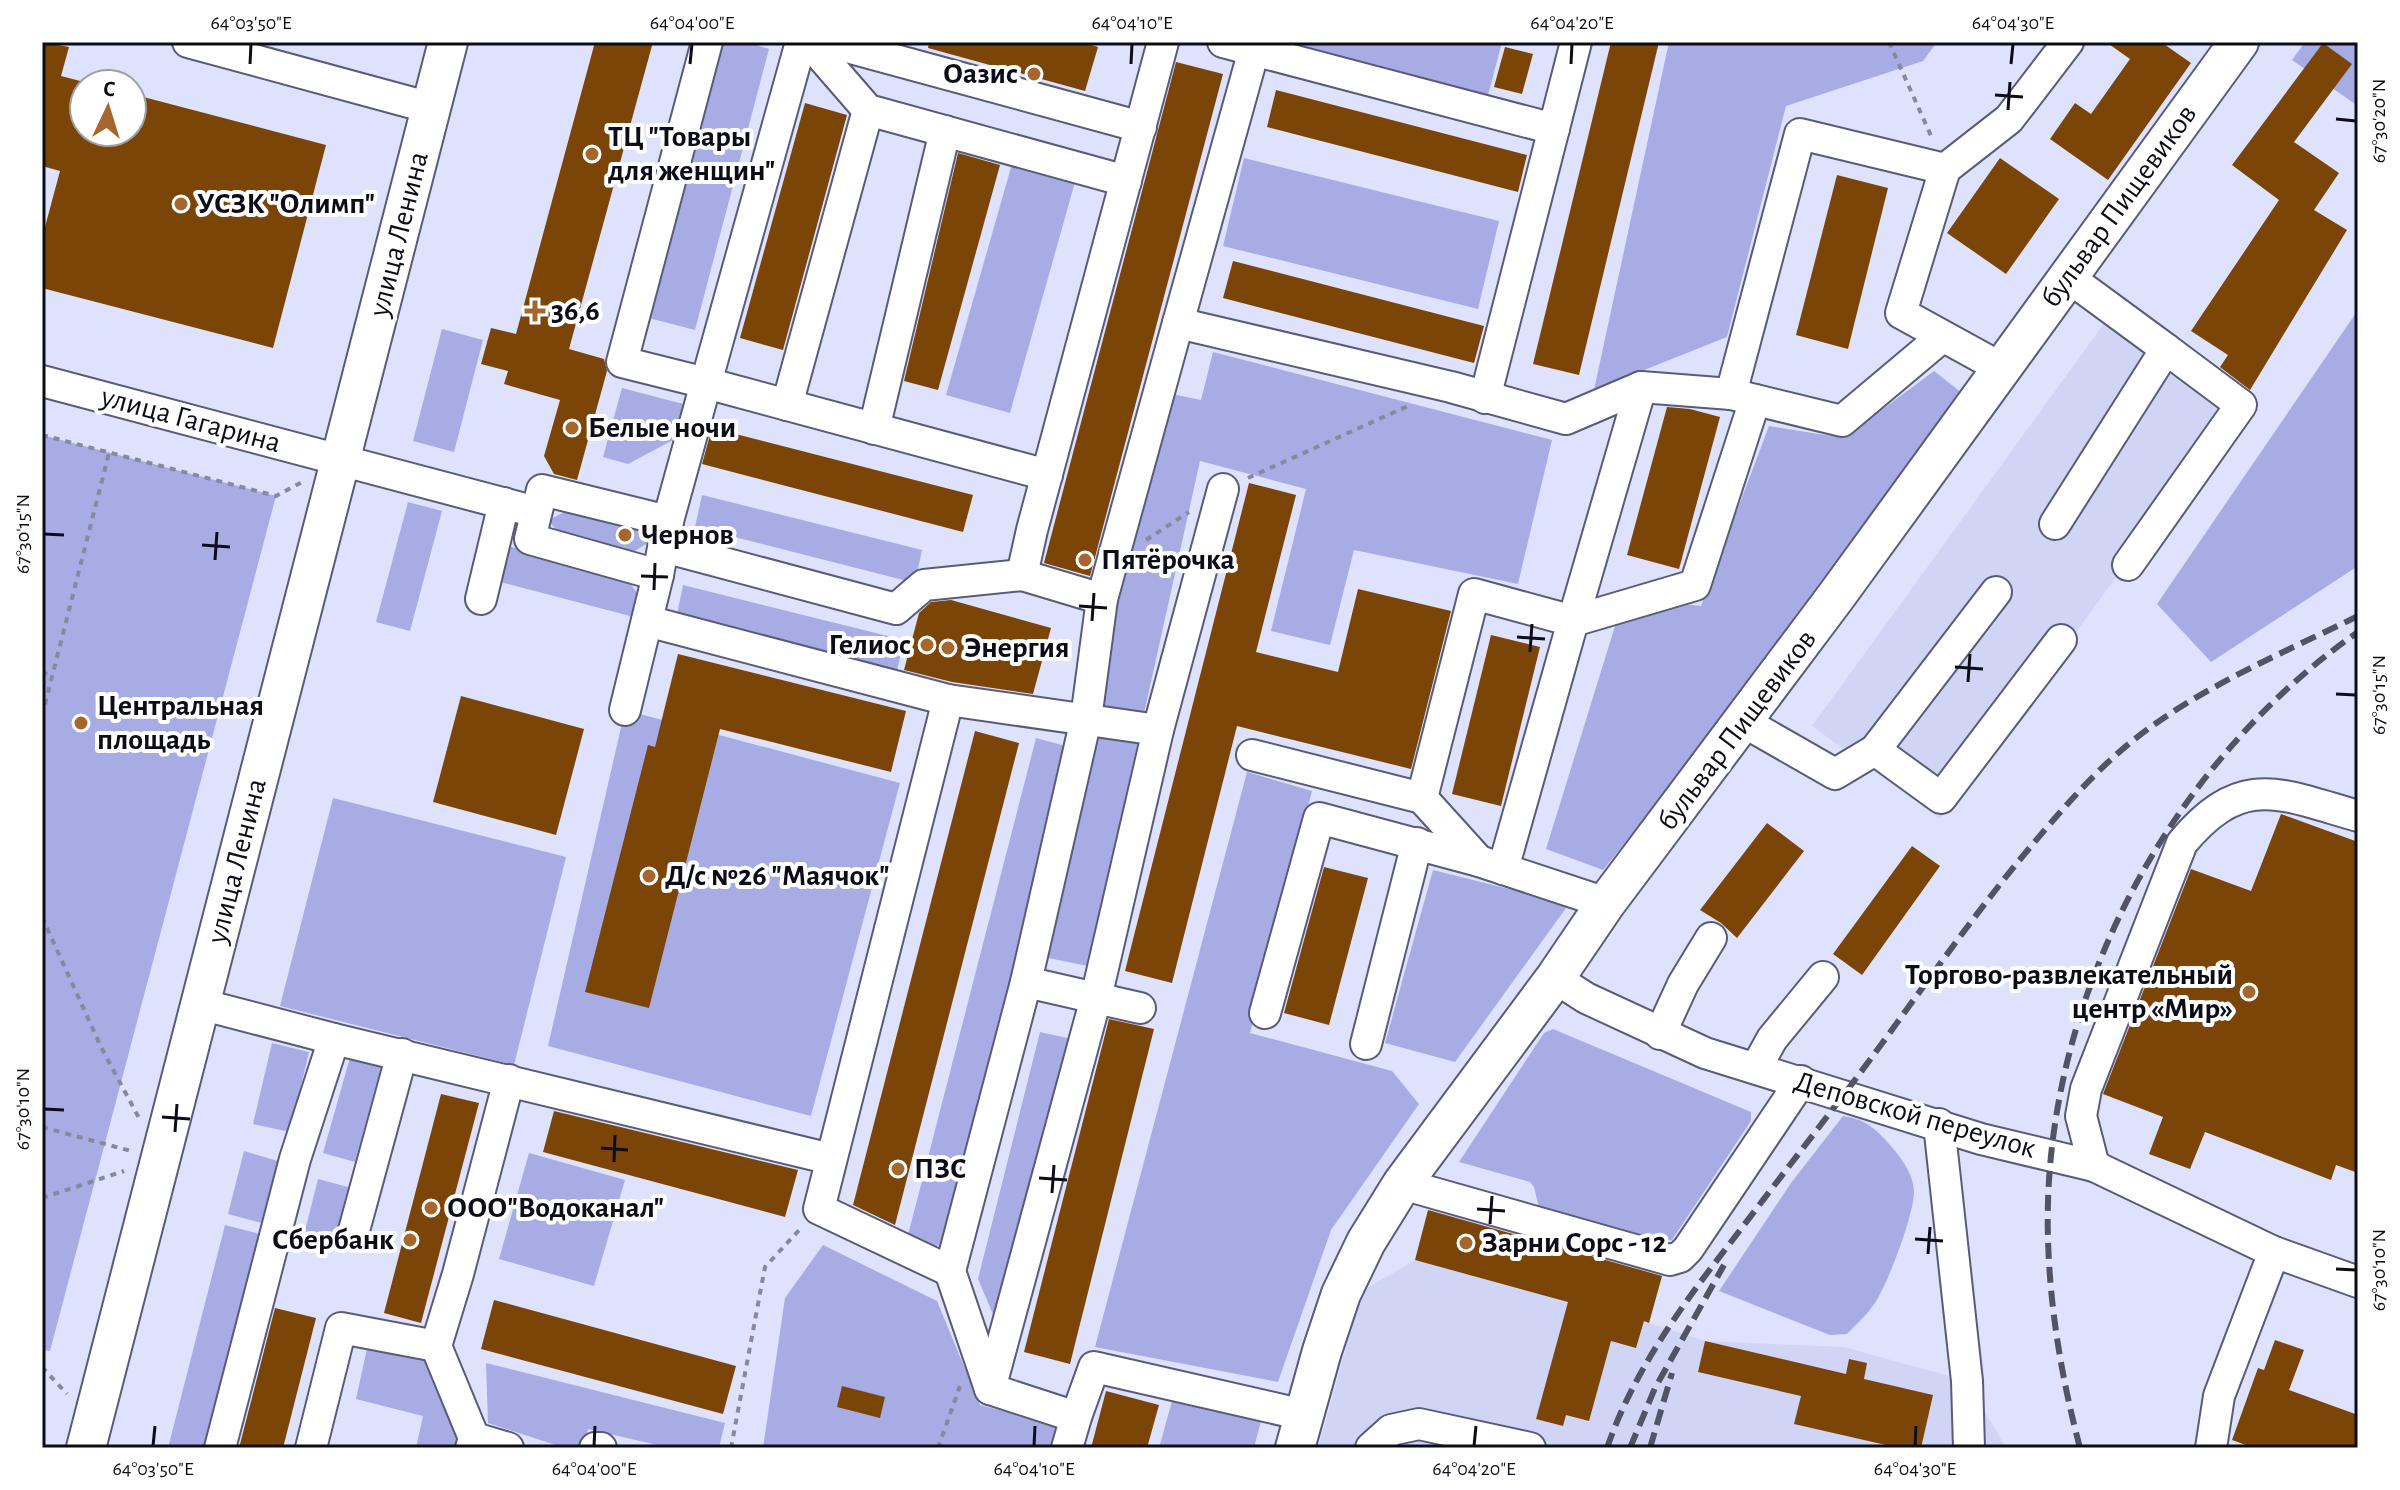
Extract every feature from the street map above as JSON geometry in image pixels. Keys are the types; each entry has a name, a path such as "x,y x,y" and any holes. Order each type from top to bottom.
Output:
{"main road":[{"name":"улица Ленина","path":"86,1448 448,42"},
{"name":"бульвар Пищевиков","path":"1300,1431 1341,1294 1366,1242 1402,1184 1555,978 1606,903 1744,722 2239,42"}],"street":[{"path":"188,42 431,108"},
{"path":"707,42 622,362 1047,475"},
{"path":"625,710 706,383 801,42"},
{"path":"809,42 868,110 1126,181"},
{"path":"829,42 1141,127"},
{"path":"1022,575 1163,42"},
{"path":"1223,42 1554,129"},
{"path":"1485,398 1576,42"},
{"path":"2001,368 1901,313 1945,169 2009,119 2068,42"},
{"path":"990,1389 950,1271 1026,982 1086,719 1102,599 1254,50"},
{"path":"787,405 868,110"},
{"path":"874,429 945,131"},
{"path":"1422,798 1474,594 1573,621 1695,585 1743,397 1800,134 1945,169"},
{"path":"2068,277 2241,405 2128,565"},
{"path":"1178,323 1451,387 1566,419 1641,387 1743,397 1842,421 1942,337"},
{"path":"2055,524 2166,349"},
{"name":"улица Гагарина","path":"42,381 536,512"},
{"path":"1491,865 1573,621 1641,387"},
{"path":"990,1389 1096,998 1158,730 1223,489"},
{"path":"663,548 542,490 530,539 663,548 896,609 924,585 1022,575 1102,599"},
{"path":"481,599 504,503"},
{"path":"1744,722 1835,774 1875,750 1996,592"},
{"path":"647,621 948,700 1158,730"},
{"path":"1875,750 1941,798 2061,640"},
{"path":"948,700 819,1209 950,1271"},
{"path":"1252,755 1422,798 1491,865"},
{"path":"2094,1166 2081,1116 2086,1089 2182,843 2206,815 2241,796 2262,794 2289,797 2358,816"},
{"path":"1265,1013 1319,818 1417,843 1606,903"},
{"path":"1366,1044 1417,843"},
{"path":"1660,1034 1683,984 1711,938"},
{"path":"1756,1068 1772,1039 1823,977"},
{"name":"Деповской переулок","path":"1555,978 1586,998 1705,1053 1992,1142 2094,1166 2169,1199 2229,1232 2274,1252 2358,1282"},
{"path":"1026,982 1140,1008"},
{"path":"200,1004 831,1159"},
{"path":"220,1448 295,1159 334,1039"},
{"path":"353,1234 402,1054"},
{"path":"508,1448 472,1443 436,1346 509,1080"},
{"path":"1402,1184 1670,1260 1680,1257 1688,1249 1801,1081"},
{"path":"1939,1124 1967,1381 1969,1448"},
{"path":"2211,1448 2219,1396 2274,1252"},
{"path":"311,1448 341,1328 436,1346"},
{"path":"1067,1448 1094,1367 1300,1431"},
{"path":"990,1389 1076,1417"},
{"path":"1371,1448 1391,1430 1419,1424 1530,1448"},
{"path":"595,1448 601,1448"}],"path":[{"path":"1889,42 1945,169"},
{"path":"1111,564 1223,489 1408,406"},
{"path":"42,435 276,496 341,460"},
{"path":"42,716 109,453"},
{"path":"42,671 52,678"},
{"path":"42,917 101,1047 161,1159"},
{"path":"42,1127 161,1159"},
{"path":"42,1198 161,1159"},
{"path":"731,1448 765,1267 819,1209"},
{"path":"938,1448 974,1344"}],"shaded area":[{"path":"723,42 747,42 769,49 695,330 645,317"},
{"path":"1268,42 1502,42 1487,99"},
{"path":"1669,42 1937,42 1923,61 1786,106 1727,337 1594,390"},
{"path":"2305,42 2358,42 2358,106 2292,60"},
{"path":"1014,157 1077,175 1010,413 946,395"},
{"path":"1244,158 1499,221 1478,309 1223,246"},
{"path":"2358,310 2358,566 2211,662 2157,604"},
{"path":"2108,318 2237,411 1940,819 1812,726"},
{"path":"442,329 483,340 454,452 413,441"},
{"path":"1213,352 1552,440 1518,584 1354,550 1330,645 1271,631 1306,489 1200,461 1088,966 1043,957 1112,601 1167,393 1201,400"},
{"path":"1934,371 1962,393 1754,682 1603,870 1546,849 1624,597 1701,606 1769,426 1844,438"},
{"path":"622,388 687,405 677,438 628,464 603,457"},
{"path":"42,435 276,496 50,1351 42,1350"},
{"path":"702,495 922,550 915,583 695,527"},
{"path":"408,502 442,511 410,631 376,622"},
{"path":"571,509 637,523 648,543 626,556 568,544 548,520"},
{"path":"508,546 626,577 639,596 634,617 500,582"},
{"path":"683,585 904,640 896,675 676,619"},
{"path":"625,710 900,783 811,1116 548,1046"},
{"path":"1036,738 1073,748 947,1248 907,1239"},
{"path":"1247,772 1312,791 1250,1033 1392,1071 1419,1104 1331,1230 1278,1382 1095,1347"},
{"path":"333,798 566,857 514,1065 280,1006"},
{"path":"1433,870 1569,904 1455,1062 1385,1043"},
{"path":"1553,1029 1751,1112 1751,1121 1672,1240 1665,1241 1539,1208 1530,1182 1459,1162 1544,1033"},
{"path":"1040,1032 1076,1040 998,1326 978,1279"},
{"path":"272,1043 309,1052 290,1132 253,1124"},
{"path":"351,1054 382,1063 355,1162 323,1153"},
{"path":"1843,1116 1864,1122 1884,1138 1906,1166 1914,1192 1904,1234 1878,1298 1847,1334 1830,1335 1719,1291 1791,1183"},
{"path":"244,1151 278,1161 262,1223 228,1214"},
{"path":"529,1153 625,1180 594,1286 499,1259"},
{"path":"318,1179 348,1187 334,1243 304,1235"},
{"path":"1429,1209 1663,1274 1649,1323 1705,1341 1844,1347 1967,1381 2006,1448 1318,1448 1362,1291 1415,1260"},
{"path":"225,1225 264,1235 209,1448 168,1448"},
{"path":"823,1245 937,1301 980,1405 1058,1425 1051,1448 763,1448 785,1298"},
{"path":"368,1344 430,1357 459,1429 454,1448 416,1448 423,1416 356,1399"},
{"path":"486,1363 725,1423 719,1448 670,1448 588,1429 583,1448 565,1448 488,1423"},
{"path":"1174,1394 1262,1417 1254,1448 1159,1448"}],"building":[{"name":"УСЗК \"Олимп\"","path":"42,42 69,47 61,76 68,78 68,148 148,148 148,98 326,145 273,348 42,288 42,238 60,171 42,166"},
{"path":"595,42 653,42 569,349 604,359 607,371 577,480 554,474 544,456 560,400 504,384 508,371 481,364 491,328 516,334"},
{"path":"929,42 1081,42 1098,47 1085,91 928,48"},
{"path":"1611,42 1659,42 1579,375 1533,364"},
{"path":"2106,42 2161,42 2191,63 2108,180 2050,139 2075,103 2091,114 2130,59"},
{"path":"2323,43 2352,64 2294,142 2339,173 2314,210 2347,230 2250,390 2220,367 2228,355 2191,331 2279,200 2232,165"},
{"path":"1505,47 1533,54 1522,94 1494,87"},
{"path":"1176,62 1223,74 1090,576 1044,563"},
{"path":"1276,90 1527,155 1518,192 1267,127"},
{"path":"805,103 847,115 783,350 740,338"},
{"path":"958,153 1000,165 938,390 904,381"},
{"path":"2000,158 2059,199 2006,274 1947,233"},
{"path":"1837,175 1888,188 1848,349 1796,335"},
{"path":"1233,261 1484,326 1474,363 1223,298"},
{"path":"1667,407 1720,417 1679,569 1627,555"},
{"path":"712,428 973,495 963,532 702,464"},
{"path":"1249,483 1296,495 1256,652 1338,672 1358,589 1451,611 1411,769 1237,726 1172,983 1125,971"},
{"path":"951,600 1051,628 1033,694 952,682 904,670 919,613 931,602"},
{"path":"1491,635 1540,647 1501,806 1452,794"},
{"path":"678,654 906,711 891,772 720,729 649,1008 585,992 648,745 655,747"},
{"path":"461,696 584,729 556,835 433,802"},
{"path":"975,731 1019,743 895,1225 853,1205"},
{"name":"Торгово-развлекательный центр «Мир»","path":"2281,814 2358,842 2358,1173 2336,1165 2331,1180 2205,1132 2190,1169 2149,1154 2163,1117 2103,1094 2191,869 2251,891"},
{"path":"1767,823 1804,851 1737,938 1700,910"},
{"path":"1912,846 1940,866 1862,975 1833,954"},
{"path":"1324,867 1368,878 1329,1025 1284,1013"},
{"path":"1109,1019 1154,1029 1070,1364 1024,1352"},
{"name":"ООО\"Водоканал\"","path":"441,1094 479,1103 421,1323 384,1313"},
{"path":"554,1111 798,1170 785,1217 543,1152"},
{"path":"1428,1210 1662,1276 1649,1323 1644,1321 1636,1348 1611,1341 1589,1421 1566,1415 1563,1426 1536,1419 1568,1302 1415,1260"},
{"path":"494,1300 736,1366 723,1414 481,1349"},
{"path":"275,1308 316,1318 283,1448 239,1448"},
{"path":"2275,1340 2304,1350 2289,1390 2358,1415 2358,1448 2254,1448 2232,1440 2258,1368 2264,1370"},
{"path":"1705,1341 1846,1374 1849,1359 1867,1363 1864,1379 1933,1395 1921,1448 1899,1448 1794,1424 1801,1396 1698,1372"},
{"path":"842,1386 885,1397 880,1418 837,1407"},
{"path":"1106,1391 1159,1405 1147,1448 1091,1448"}],"railway":[{"path":"1607,1448 1645,1366 1695,1290 1980,910 2064,808 2117,754 2184,705 2241,673 2358,616"},
{"path":"2080,1448 2058,1345 2048,1239 2051,1151 2067,1064 2093,979 2129,898 2174,821 2228,750 2290,687 2358,632"},
{"path":"1630,1448 1655,1388 1724,1265"},
{"path":"1650,1448 1672,1373"}],"place":[{"name":"Оазис","path":"1034,74"},
{"name":"ТЦ \"Товары для женщин\"","path":"592,154"},
{"name":"УСЗК \"Олимп\"","path":"181,204"},
{"name":"36,6","path":"535,311"},
{"name":"Белые ночи","path":"572,428"},
{"name":"Чернов","path":"625,535"},
{"name":"Пятёрочка","path":"1085,560"},
{"name":"Гелиос","path":"927,645"},
{"name":"Энергия","path":"948,648"},
{"name":"Центральная площадь","path":"81,723"},
{"name":"Д/с №26 \"Маячок\"","path":"649,876"},
{"name":"Торгово-развлекательный центр «Мир»","path":"2249,992"},
{"name":"ПЗС","path":"898,1169"},
{"name":"ООО\"Водоканал\"","path":"431,1208"},
{"name":"Сбербанк","path":"410,1240"},
{"name":"Зарни Сорс - 12","path":"1466,1243"}]}
